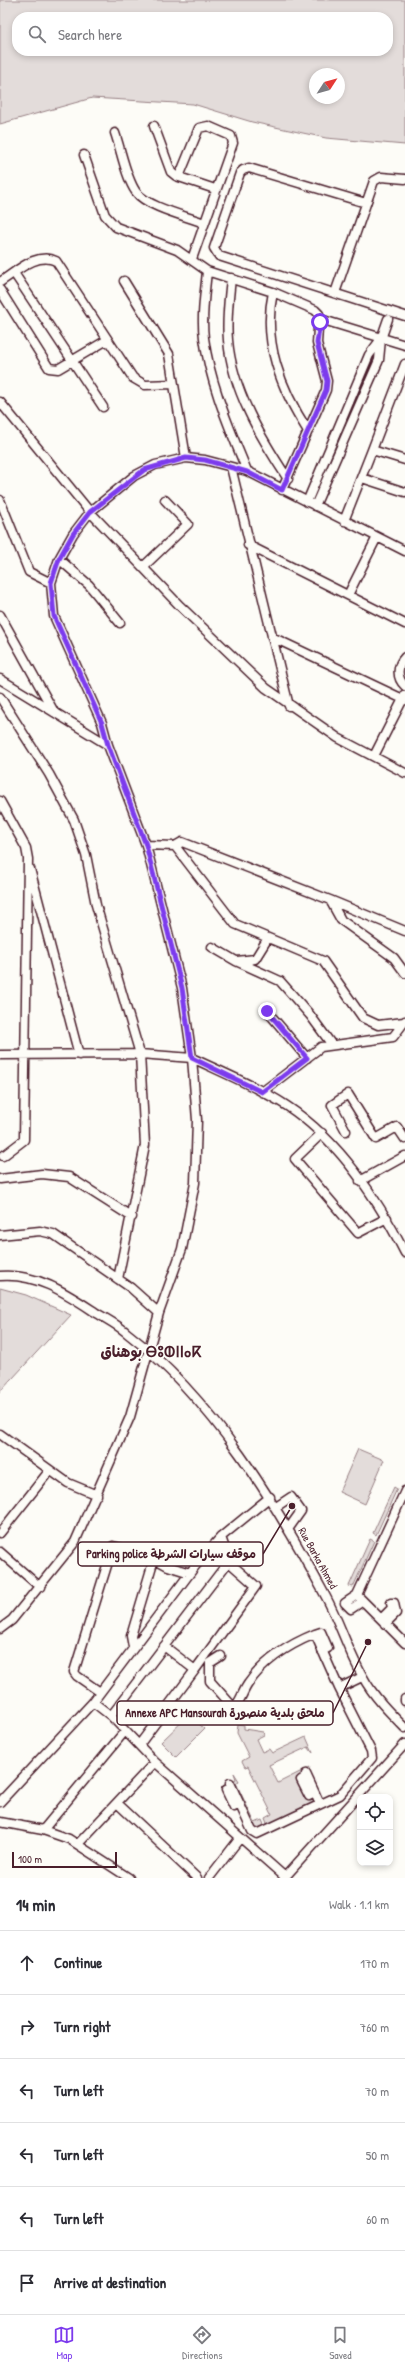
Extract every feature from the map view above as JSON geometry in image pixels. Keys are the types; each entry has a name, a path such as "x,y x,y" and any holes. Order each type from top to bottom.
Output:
{"street":[{"path":"154,126 168,167 173,174 216,189"},
{"path":"179,177 197,130 203,126 208,126 227,134 233,141 192,259"},
{"path":"115,133 132,185 138,195 148,202 204,223"},
{"path":"84,155 102,208 109,222 116,227 170,247 192,259 207,271 273,292 315,310 320,319 317,343 327,385 282,490"},
{"path":"366,203 245,169 240,173 214,248 219,256 335,293 389,314 405,316"},
{"path":"335,293 372,184 377,179 384,177 405,179"},
{"path":"0,282 38,259 48,258 56,261 129,373 139,382 152,385 174,384"},
{"path":"207,271 203,317 204,337 208,362 222,406 247,472"},
{"path":"14,273 103,408"},
{"path":"231,278 227,324 232,363 239,388 253,420 288,479"},
{"path":"124,280 167,350 186,458"},
{"path":"0,290 47,366 52,370 58,370 107,340"},
{"path":"273,292 268,324 274,356 290,400 308,431"},
{"path":"308,502 369,355 380,339 389,314"},
{"path":"320,319 380,339 405,345"},
{"path":"315,506 379,360 380,339"},
{"path":"344,521 404,369"},
{"path":"0,402 90,512 180,606 260,682 289,706 338,738 405,773"},
{"path":"372,450 405,460"},
{"path":"0,1629 12,1620 75,1542 97,1495 130,1417 150,1352 159,1313 182,1249 195,1182 197,1120 192,1058 182,988 146,845 108,745 102,723 54,616 51,583 59,559 73,534 90,512 144,470 186,458 205,460 247,472 405,551"},
{"path":"231,467 248,545 289,706"},
{"path":"362,478 405,492"},
{"path":"0,500 29,572 51,583"},
{"path":"143,567 188,524 165,500"},
{"path":"348,595 377,537"},
{"path":"248,545 405,624"},
{"path":"59,559 89,585 120,623"},
{"path":"0,615 55,714"},
{"path":"272,637 404,698 374,756"},
{"path":"405,657 399,666 398,672 405,686"},
{"path":"0,679 108,745"},
{"path":"0,698 49,774 74,820 86,855 96,905 140,1054 145,1145 132,1217 118,1279"},
{"path":"0,801 26,848 79,1055"},
{"path":"146,845 176,846 182,842 405,931"},
{"path":"176,846 235,924 323,961 363,1018 378,1025 405,1021"},
{"path":"3,1156 24,1140 24,1054 28,859"},
{"path":"330,900 341,920 394,958 405,973"},
{"path":"236,962 255,959 268,938"},
{"path":"212,947 236,962 280,981 310,1015 332,1045"},
{"path":"267,1011 307,1058"},
{"path":"262,1092 321,1047 393,1037 405,1021"},
{"path":"0,1055 140,1054 192,1058 262,1092 287,1106 322,1133 334,1145 387,1218 405,1253"},
{"path":"346,1131 332,1105 348,1094 376,1139 398,1127 405,1139"},
{"path":"322,1133 295,1159 358,1233 387,1218"},
{"path":"360,1181 405,1156"},
{"path":"0,1179 42,1174 69,1177 132,1217"},
{"path":"0,1235 40,1230 53,1234 118,1279 159,1313"},
{"name":"Rue Barka Ahmed","path":"0,1276 23,1276 43,1282 68,1294 127,1332 150,1352 192,1396 244,1460 270,1497 289,1528 337,1617 362,1676 372,1692 405,1728"},
{"path":"1,1437 68,1483 97,1495"},
{"path":"0,1533 50,1470"},
{"path":"363,1601 351,1609 345,1603 357,1595 404,1496"},
{"path":"0,1802 93,1702 190,1573 221,1537 270,1497"},
{"path":"276,1507 291,1497 302,1511 289,1528"},
{"path":"138,1745 256,1586 229,1561 221,1537"},
{"path":"100,1692 77,1676 74,1672 114,1545 146,1554 168,1566 190,1573"},
{"path":"0,1552 40,1586"},
{"path":"133,1647 131,1636 154,1559"},
{"path":"111,1716 229,1561"},
{"path":"357,1595 405,1643"},
{"path":"221,1656 210,1663 210,1681 234,1708 255,1674 271,1658 297,1642 321,1632 328,1648 322,1651 371,1751 372,1758 342,1793 257,1834 252,1831 240,1804 234,1807 226,1790 231,1785"},
{"path":"164,1646 195,1670"},
{"path":"339,1688 362,1676"},
{"path":"93,1702 111,1716 155,1762 284,1877 405,1744"},
{"path":"42,1830 125,1731"},
{"path":"78,1844 155,1762"},
{"path":"306,1775 301,1780 309,1796 315,1793 320,1804"},
{"path":"117,1803 197,1878"},
{"path":"0,1822 42,1830 78,1844 129,1878"},
{"path":"209,1878 240,1838"}],"shaded area":[{"path":"0,0 405,0 405,145 326,138 252,122 193,104 92,98 0,124"},
{"path":"0,1288 26,1295 71,1315 0,1392"},
{"path":"358,1449 384,1460 365,1504 339,1492"},
{"path":"394,1487 397,1489 376,1535 373,1533"},
{"path":"370,1539 374,1541 353,1587 349,1586"},
{"path":"190,1714 204,1729 176,1757 161,1742"},
{"path":"238,1724 244,1725 244,1729 263,1732 264,1735 256,1739 262,1752 269,1749 272,1753 306,1737 313,1753 308,1747 269,1765 278,1783 310,1767 307,1772 316,1802 268,1826 265,1818 272,1814 248,1766 245,1767 242,1761 249,1757 237,1733"},
{"path":"234,1773 239,1781 236,1783 255,1823 262,1820 265,1827 255,1830 231,1782 236,1779"}],"place":[{"name":"Parking police موقف سيارات الشرطة","path":"292,1506"},
{"name":"Annexe APC Mansourah ملحق بلدية منصورة","path":"368,1642"}],"district":[{"name":"بوهناق ⴱⵓⵀⵏⵏⴰⴽ","path":"151,1352"}],"route":[{"path":"267,1011 307,1058 262,1092 192,1058 182,988 146,845 108,745 102,723 54,616 51,583 59,559 73,534 90,512 134,476 155,465 186,458 205,460 247,472 282,490 326,390 327,381 318,352 317,343 320,322"}]}
